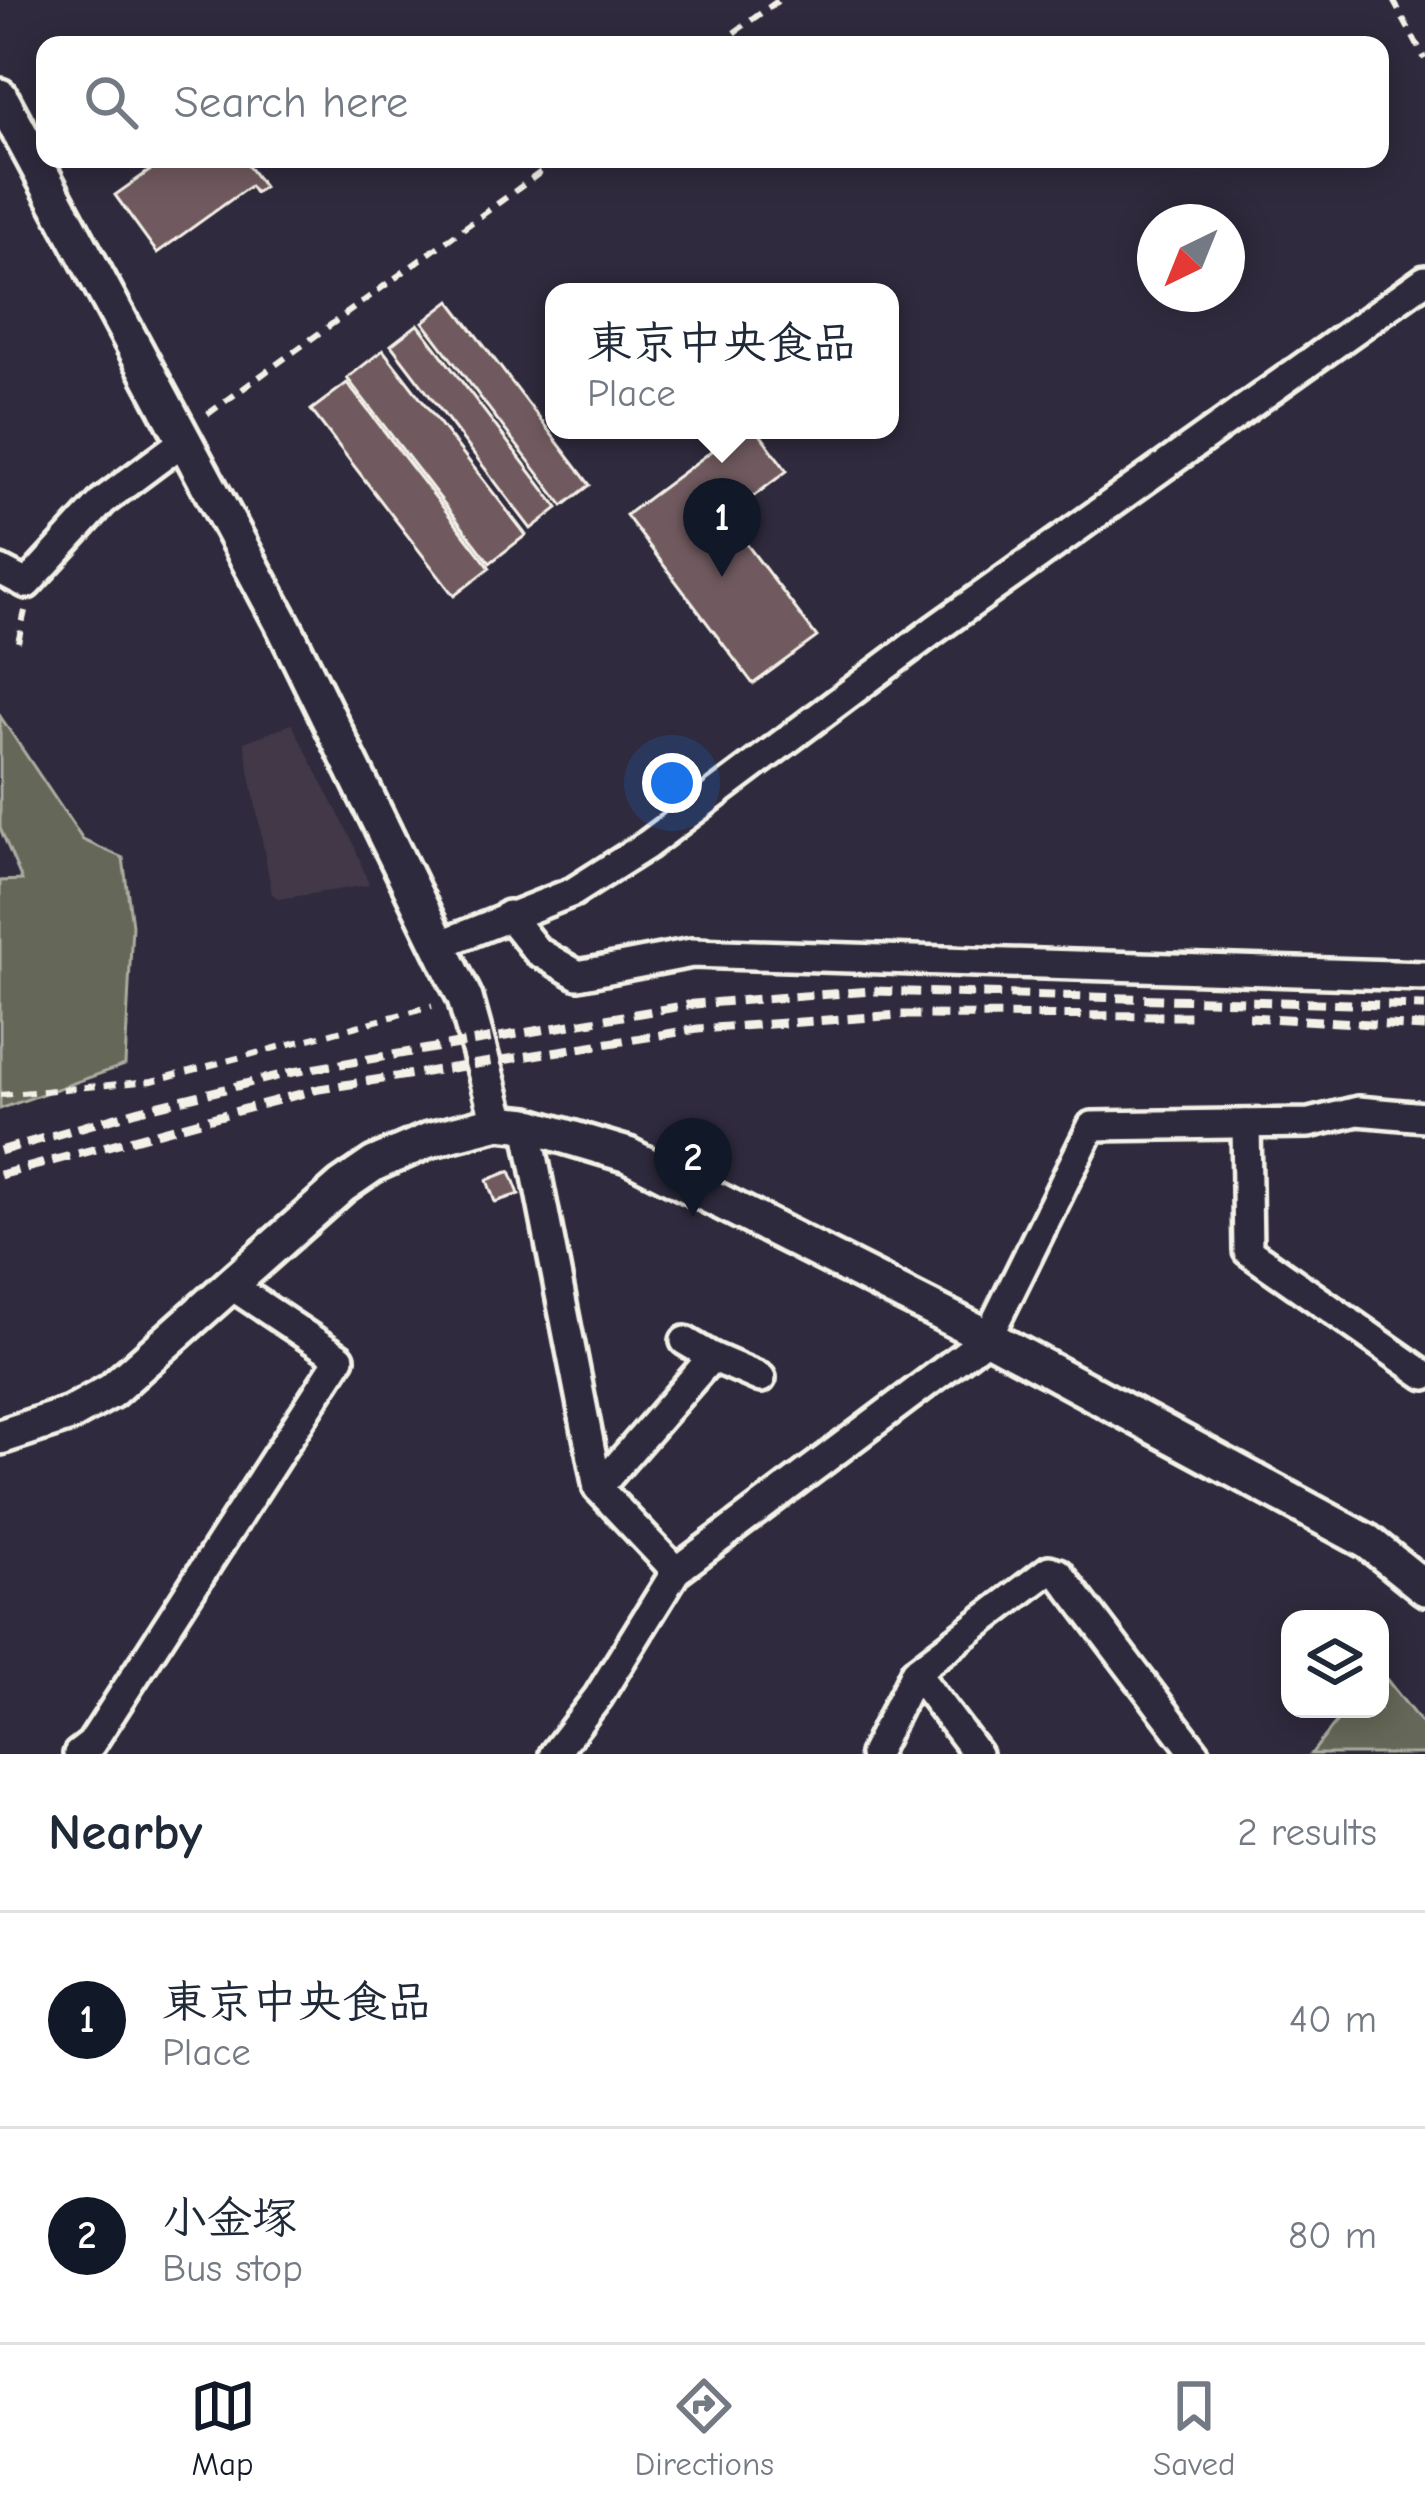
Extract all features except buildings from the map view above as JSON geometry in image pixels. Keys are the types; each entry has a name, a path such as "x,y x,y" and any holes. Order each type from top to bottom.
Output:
{"street":[{"path":"0,96 36,163"},
{"path":"39,168 284,627 465,998 513,1123 598,1488 676,1570"},
{"path":"439,945 573,892 647,845 934,630 1425,280"},
{"path":"0,570 27,584 103,501 183,436"},
{"path":"508,915 537,951 578,976 692,953 1425,976"},
{"path":"554,1754 598,1697 676,1570 988,1337 1092,1126 1309,1123 1358,1111 1425,1117"},
{"path":"0,1437 70,1414 111,1391 374,1163 429,1140 513,1123 628,1155 988,1337 1368,1542 1425,1588"},
{"path":"1246,1124 1248,1251 1425,1375"},
{"path":"78,1754 91,1744 340,1358 232,1286"},
{"path":"686,1341 761,1378"},
{"path":"598,1488 712,1357"},
{"path":"874,1754 915,1672 1049,1570 1059,1573 1196,1754"},
{"path":"915,1672 976,1754"}],"path":[{"path":"729,36 779,0"},
{"path":"1393,0 1425,59"},
{"path":"183,436 548,168"},
{"path":"0,1095 152,1081 432,1006"}],"shaded area":[{"path":"292,724 353,842 369,885 279,899 272,894 244,742"}],"green space":[{"path":"0,716 83,840 123,858 132,925 125,1065 0,1109 0,881 22,880 0,828"},
{"path":"1389,1682 1425,1728 1425,1754 1311,1754 1340,1718 1389,1718"}],"railway":[{"path":"0,1151 293,1072 694,1004 871,991 1425,1006"},
{"path":"0,1175 319,1089 698,1029 901,1015 1195,1016"},
{"path":"1249,1017 1425,1027"}],"place":[{"name":"東京中央食品","path":"722,577"},
{"name":"小金塚","path":"693,1217"}]}
